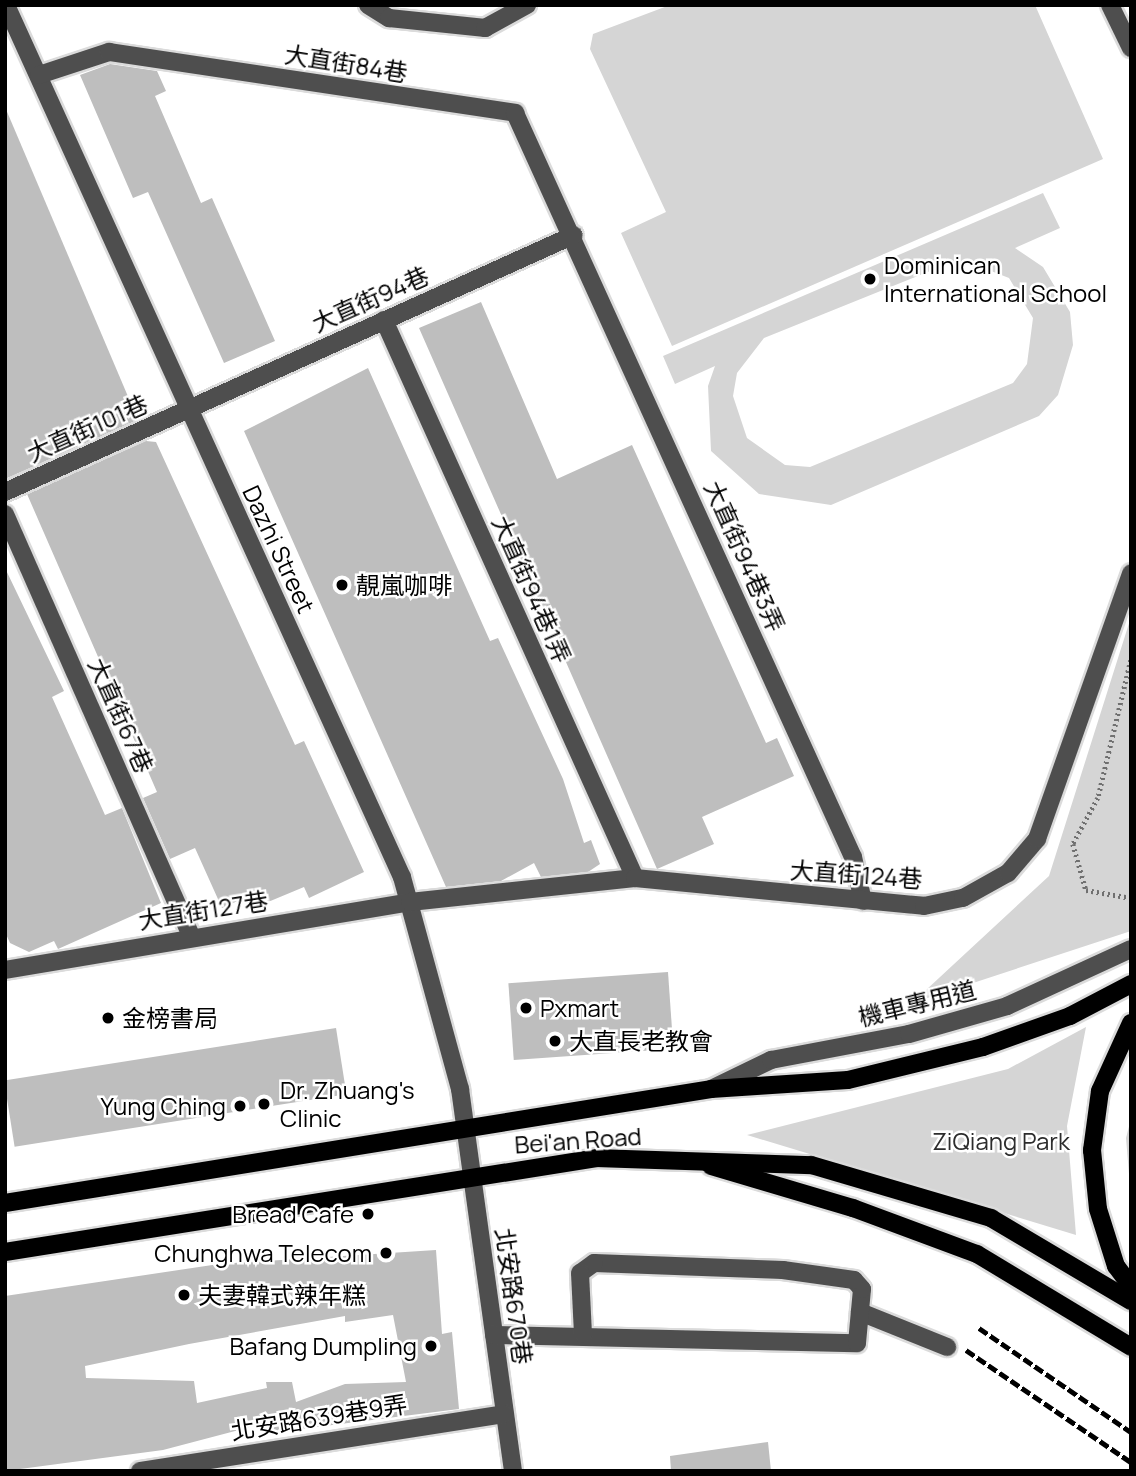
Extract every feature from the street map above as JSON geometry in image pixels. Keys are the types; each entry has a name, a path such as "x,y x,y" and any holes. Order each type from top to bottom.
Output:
{"main road":[{"name":"Bei'an Road","path":"5,1203 711,1089 848,1080 984,1047 1070,1016 1131,984"},
{"path":"1131,1023 1100,1091 1092,1150 1098,1209 1116,1266 1131,1286"},
{"name":"Bei'an Road","path":"5,1252 472,1175 597,1158 811,1165 992,1218 1131,1301"},
{"path":"695,1160 977,1254 1131,1347"}],"street":[{"name":"Dazhi Street","path":"6,5 410,902 466,1127"},
{"path":"368,5 389,18 485,28 527,5"},
{"path":"1110,5 1131,48"},
{"name":"大直街84巷","path":"39,75 109,52 515,113 574,234"},
{"name":"大直街94巷","path":"188,410 574,234"},
{"name":"大直街94巷3弄","path":"574,234 853,857 863,901"},
{"name":"大直街94巷1弄","path":"384,320 635,878"},
{"name":"大直街101巷","path":"5,492 188,410"},
{"name":"大直街67巷","path":"5,514 191,935"},
{"name":"大直街124巷","path":"410,902 635,878 924,905 963,898 1008,873 1037,839 1131,573"},
{"name":"大直街127巷","path":"5,970 191,935 410,902"},
{"name":"機車專用道","path":"711,1089 771,1060 909,1034 1007,1006 1131,949"},
{"name":"北安路670巷","path":"466,1127 513,1471"},
{"path":"494,1335 583,1334 857,1343 862,1289 854,1280 594,1263 580,1273 583,1334"},
{"path":"860,1312 947,1347"},
{"name":"北安路639巷9弄","path":"140,1471 505,1414"}],"path":[{"path":"1131,660 1098,798 1073,844 1086,890 1131,898"}],"green space":[{"path":"670,5 1035,5 1103,159 672,346 621,233 666,212 590,49 593,34"},
{"path":"1043,193 1060,228 1015,248 1043,267 1070,312 1073,345 1058,395 1039,416 831,505 759,494 711,451 708,386 715,366 675,384 663,356","holes":["968,262 1009,278 1033,318 1027,364 1013,383 810,467 785,465 747,438 733,396 737,373 764,338 945,265"]},
{"path":"1131,617 1131,931 912,1003 1049,876"},
{"name":"ZiQiang Park","path":"1086,1027 1067,1126 1076,1235 747,1135 1008,1069"},
{"name":"ZiQiang Park","path":"1131,1119 1131,1198 1126,1138"}],"building":[{"path":"110,64 157,71 166,91 155,96 201,203 212,198 275,341 224,363 148,192 133,198 80,75"},
{"path":"5,107 138,420 5,479"},
{"path":"481,302 557,479 632,445 766,743 777,738 794,776 702,817 714,844 657,869 419,328"},
{"path":"368,368 490,641 498,638 563,779 584,843 591,840 600,864 588,872 541,877 534,863 501,881 446,887 244,431"},
{"path":"146,441 156,442 295,745 304,741 364,872 309,898 304,887 256,907 251,895 222,908 195,848 170,859 143,798 157,792 27,494"},
{"path":"5,568 64,691 52,697 105,815 122,808 161,903 58,949 54,941 29,952 10,943 5,932"},
{"path":"668,972 673,1049 514,1060 508,983"},
{"path":"336,1028 346,1094 15,1147 5,1080"},
{"path":"436,1250 442,1334 452,1332 459,1409 269,1433 269,1422 163,1450 5,1471 5,1296 219,1264","holes":["393,1315 406,1382 345,1384 296,1402 292,1382 266,1382 267,1388 197,1403 194,1381 86,1378 85,1366 345,1316 345,1322"]},
{"path":"768,1442 771,1471 671,1471 670,1456"}],"railway":[{"path":"979,1328 1131,1432"},
{"path":"966,1350 1131,1462"}],"place":[{"name":"Dominican International School","path":"870,279"},
{"name":"靚嵐咖啡","path":"342,585"},
{"name":"Pxmart","path":"526,1008"},
{"name":"金榜書局","path":"108,1018"},
{"name":"大直長老教會","path":"555,1041"},
{"name":"Dr. Zhuang's Clinic","path":"264,1104"},
{"name":"Yung Ching","path":"240,1106"},
{"name":"Bread Cafe","path":"368,1214"},
{"name":"Chunghwa Telecom","path":"386,1253"},
{"name":"夫妻韓式辣年糕","path":"184,1295"},
{"name":"Bafang Dumpling","path":"431,1346"}]}
